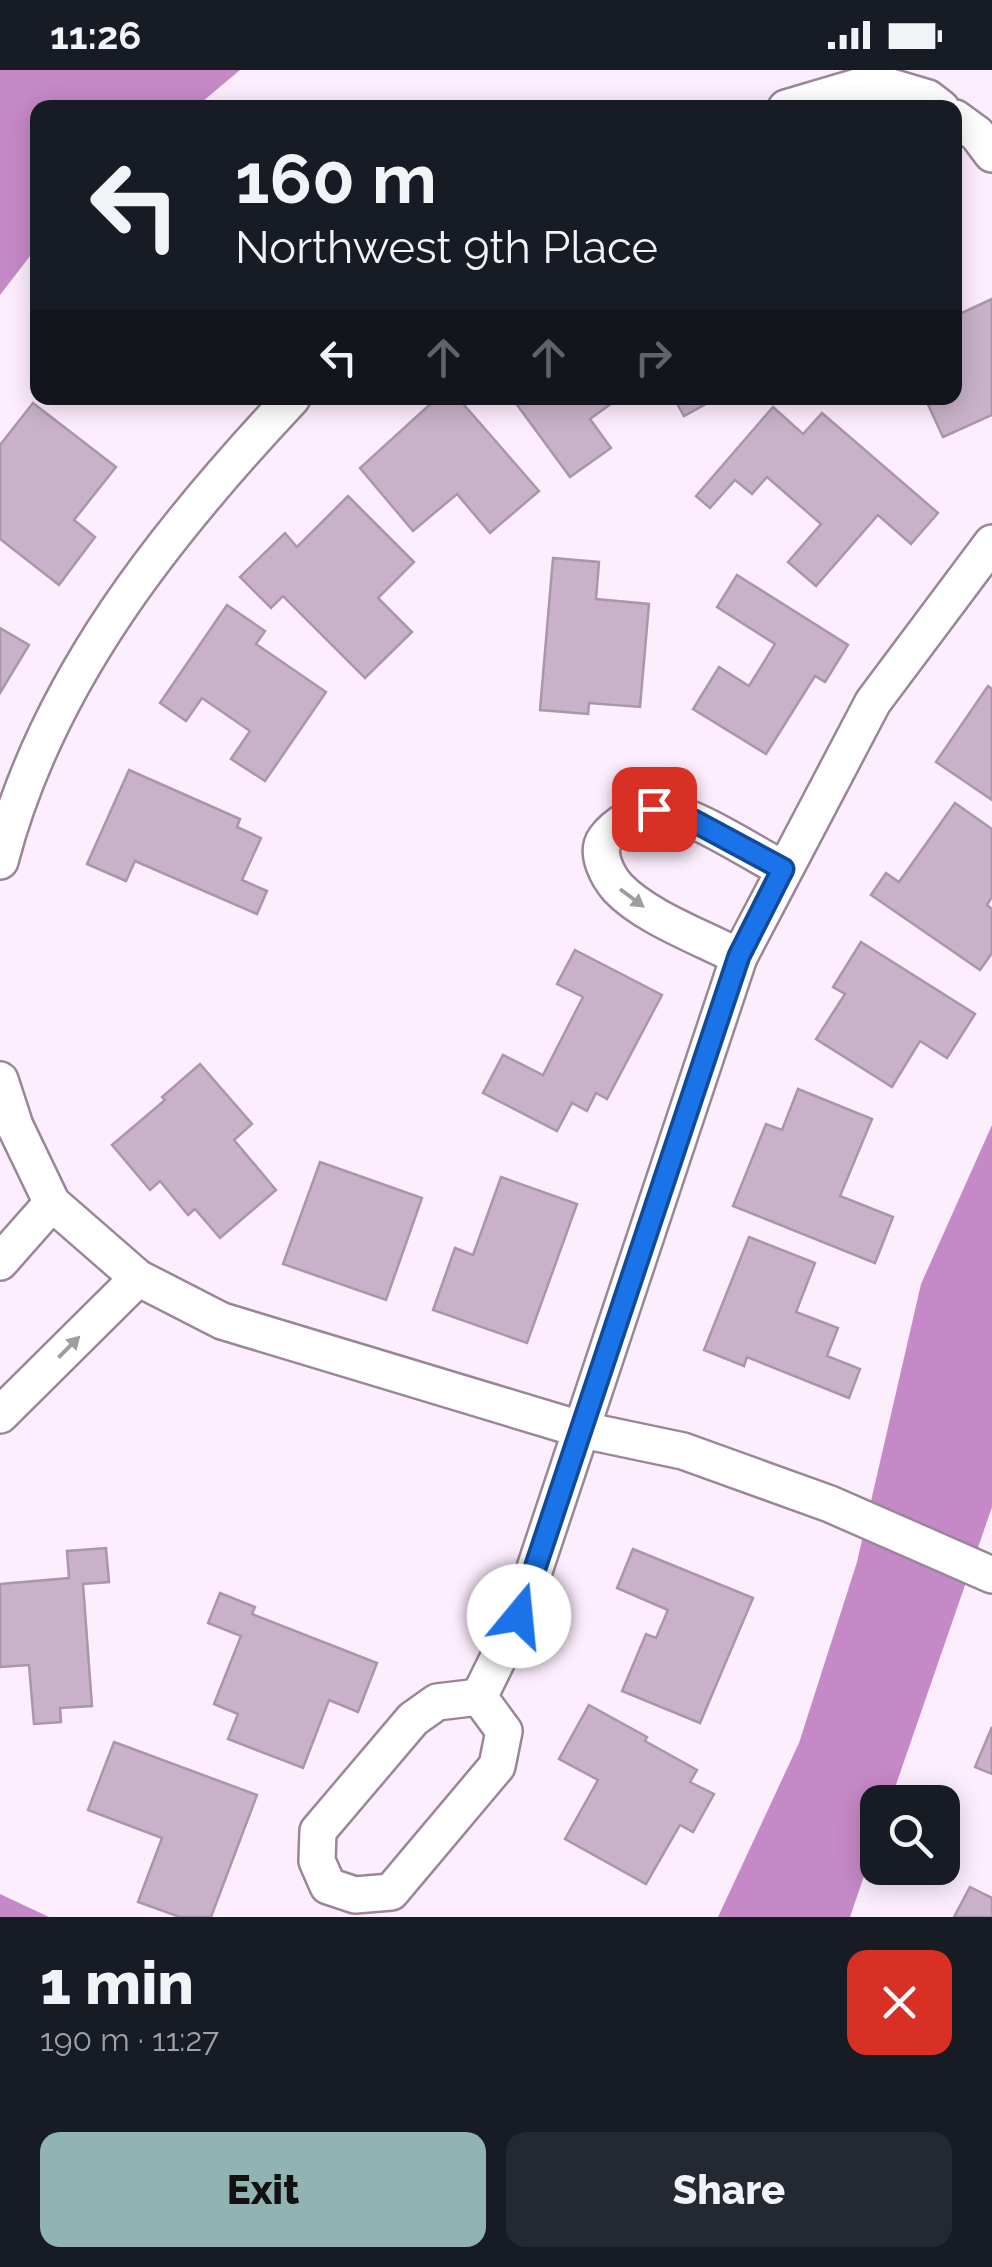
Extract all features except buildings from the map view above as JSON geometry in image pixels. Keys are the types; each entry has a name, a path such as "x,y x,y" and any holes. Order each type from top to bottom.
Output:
{"street":[{"path":"813,100 874,82 931,100"},
{"path":"962,123 977,134 992,154"},
{"path":"0,860 52,718 112,616 216,478 285,405"},
{"path":"479,1697 519,1616 739,956 873,702 992,542"},
{"path":"739,956 645,908 618,888 602,860 600,850 606,838 636,815 654,809 692,820 783,869"},
{"path":"0,1080 15,1126 52,1204 138,1278 222,1321 583,1430 684,1451 830,1504 992,1575"},
{"path":"0,1262 52,1204"},
{"path":"0,1415 138,1278"},
{"path":"479,1697 504,1731 497,1766 391,1892 355,1895 328,1886 317,1861 318,1830 413,1719 437,1702 479,1697"}],"shaded area":[{"path":"0,70 240,70 204,100 30,100 30,256 0,295"},
{"path":"992,1125 992,1507 896,1785 860,1785 861,1885 850,1917 718,1917 799,1743 857,1562 921,1284"},
{"path":"0,1894 49,1917 0,1917"}],"route":[{"path":"519,1616 739,956 783,869 692,820 654,809"}]}
